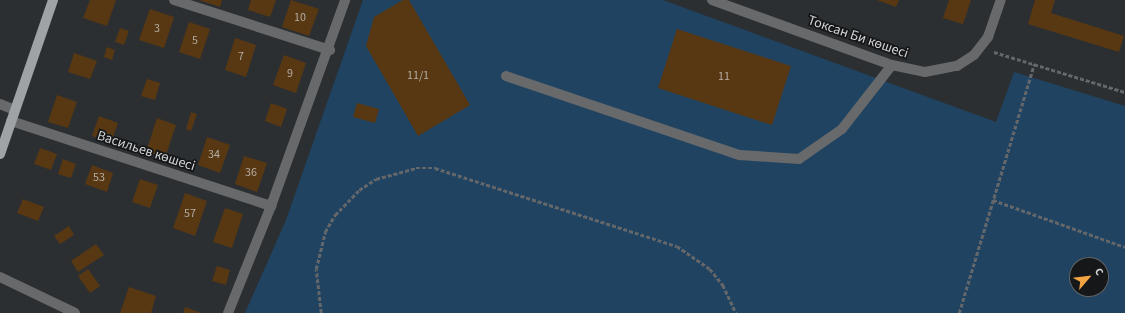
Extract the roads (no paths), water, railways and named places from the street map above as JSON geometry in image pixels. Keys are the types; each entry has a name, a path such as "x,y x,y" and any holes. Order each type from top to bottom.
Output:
{"main road":[{"path":"0,154 53,0"}],"street":[{"path":"174,0 330,50"},
{"path":"228,313 271,206 330,50 345,0"},
{"name":"Токсан Би көшесі","path":"712,0 892,65 936,72 957,66 981,48 988,37 1001,0"},
{"path":"506,76 740,155 799,159 842,129 892,65"},
{"path":"0,104 15,110"},
{"name":"Васильев көшесі","path":"11,122 271,206"},
{"path":"0,277 75,313"}]}
